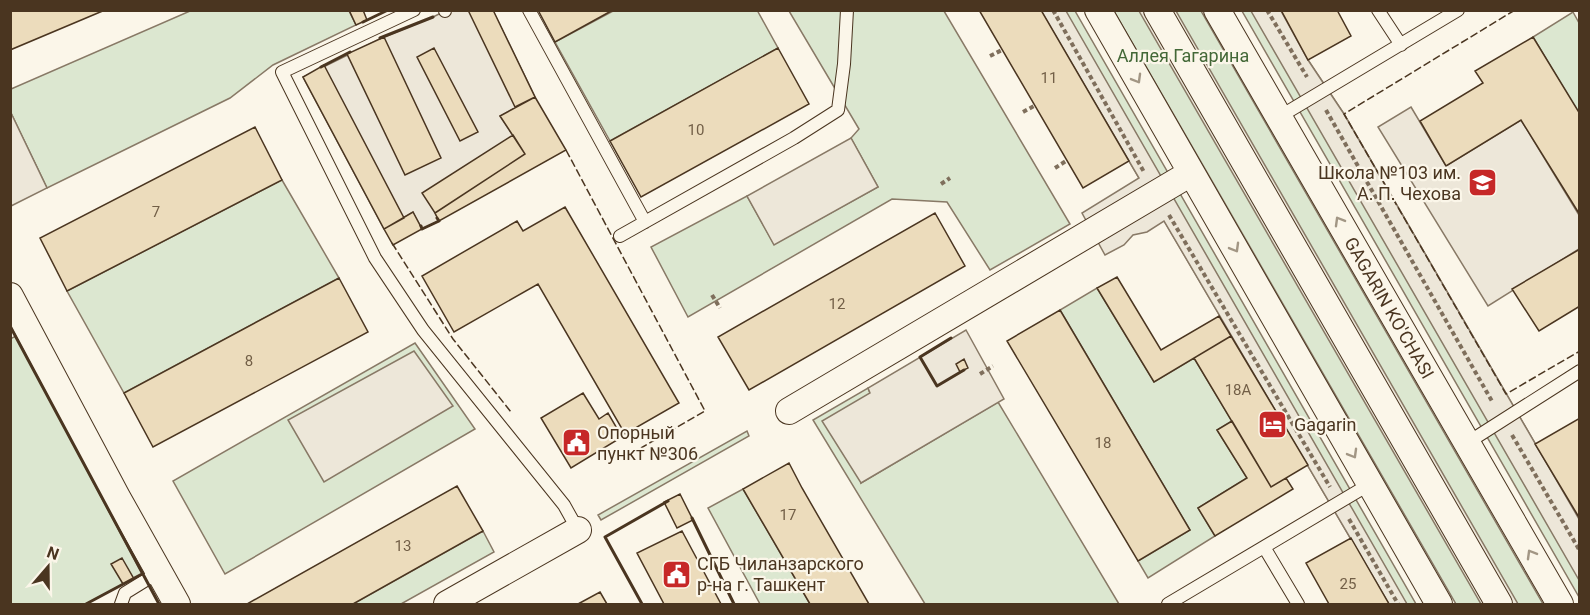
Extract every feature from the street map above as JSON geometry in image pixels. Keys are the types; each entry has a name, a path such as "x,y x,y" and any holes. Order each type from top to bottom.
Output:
{"street":[{"path":"1098,10 1439,604"},
{"path":"1158,10 1499,604"},
{"name":"GAGARIN KO'CHASI","path":"1217,10 1560,604"},
{"path":"789,411 1191,173"},
{"path":"10,296 177,604"},
{"path":"447,604 578,530"}],"lane":[{"path":"414,10 282,72 375,258 423,330 564,505 578,530"},
{"path":"529,10 645,222"},
{"path":"620,236 794,138 838,110 844,64 847,10"},
{"path":"1378,10 1401,45"},
{"path":"1279,117 1458,10"},
{"path":"1467,443 1580,371"},
{"path":"1168,604 1370,484"},
{"path":"1264,547 1298,604"},
{"path":"121,604 125,593 159,572"}],"path":[{"path":"1053,10 1157,193 1398,604"},
{"path":"1267,10 1580,551"},
{"path":"990,56 1002,50"},
{"path":"1023,112 1034,106"},
{"path":"1055,168 1066,161"},
{"path":"941,184 950,178"},
{"path":"712,295 720,308"},
{"path":"980,374 993,366"}],"green space":[{"path":"757,10 778,48 610,141 555,42 613,11"},
{"path":"190,11 349,11 356,25 273,65 230,98 47,188 11,113 11,89"},
{"path":"789,11 944,11 1070,224 990,270 947,202 892,199 688,317 651,247 747,196 774,244 878,187 851,138 859,129"},
{"name":"Аллея Гагарина","path":"1041,11 1075,11 1416,604 1389,604"},
{"name":"Аллея Гагарина","path":"1114,11 1201,11 1543,604 1456,604"},
{"name":"Аллея Гагарина","path":"1242,11 1281,11 1308,60 1344,114 1579,519 1579,597"},
{"path":"1573,12 1579,23 1579,114 1533,37"},
{"path":"282,180 339,278 124,393 67,291"},
{"path":"1097,288 1154,382 1194,358 1232,421 1217,430 1247,478 1198,508 1215,536 1148,578 1138,561 1190,530 1060,310"},
{"path":"16,336 142,574 86,604 11,604 10,339"},
{"path":"415,343 475,429 225,574 173,481"},
{"path":"868,388 870,393 861,483 998,402 1119,604 925,604 813,420"},
{"path":"747,431 749,436 601,520 598,515"},
{"path":"743,489 810,604 760,604 708,508"},
{"path":"483,531 494,552 401,604 353,604"}],"shaded area":[{"path":"445,11 493,11 535,97 500,116 525,154 435,213 439,221 422,229 413,212 384,229 303,77 384,37"},
{"name":"Аллея Гагарина","path":"1041,11 1066,11 1407,604 1389,604 1164,221 1147,232 1133,235 1124,245 1105,255 1082,213 1139,178"},
{"path":"1139,11 1176,11 1518,604 1481,604"},
{"name":"Аллея Гагарина","path":"1251,11 1281,11 1308,60 1344,114 1579,519 1579,580"},
{"path":"1411,107 1446,166 1521,120 1579,215 1579,249 1488,306 1378,127"},
{"path":"11,113 47,188 11,206 10,205"},
{"path":"851,138 878,187 774,245 747,196"},
{"path":"966,330 1004,399 861,483 822,421 870,393 868,388"},
{"path":"414,351 453,406 324,482 288,420"}],"building":[{"path":"10,10 105,10 10,50"},
{"path":"349,10 363,10 367,20 356,25"},
{"path":"468,10 493,10 535,97 515,107"},
{"path":"538,10 613,10 555,42"},
{"path":"979,10 1041,10 1129,161 1083,188"},
{"path":"1281,10 1337,10 1351,36 1308,60"},
{"path":"384,37 441,158 405,175 347,54"},
{"path":"1533,37 1580,114 1580,215 1521,120 1446,166 1420,121 1483,83 1475,71"},
{"path":"434,48 478,132 460,141 417,57"},
{"path":"778,48 809,104 641,197 610,141"},
{"path":"324,65 404,218 384,229 303,77"},
{"path":"535,97 566,150 439,221 435,213 525,154 500,116"},
{"path":"255,127 282,180 67,291 40,238"},
{"path":"513,135 525,154 435,213 422,193"},
{"path":"565,207 679,403 625,434 538,284 454,332 422,276 517,221 523,231"},
{"path":"413,212 422,229 393,245 384,229"},
{"path":"935,213 965,266 749,390 718,337"},
{"path":"1580,249 1580,306 1539,331 1512,289"},
{"path":"1117,277 1161,350 1219,316 1231,336 1154,382 1097,288"},
{"path":"339,278 368,332 153,447 124,393"},
{"path":"1060,310 1190,530 1138,561 1007,341"},
{"path":"1231,336 1308,465 1271,487 1194,358"},
{"path":"964,359 968,368 960,372 956,364"},
{"path":"583,393 599,419 608,413 622,437 571,468 541,418"},
{"path":"1580,418 1580,519 1535,444"},
{"path":"1232,421 1271,487 1286,478 1293,489 1215,536 1198,508 1247,478 1217,430"},
{"path":"789,463 869,604 810,604 743,489"},
{"path":"457,486 483,531 353,604 247,604"},
{"path":"680,494 693,520 677,528 664,502"},
{"path":"682,531 721,604 664,604 637,553"},
{"path":"1351,538 1389,604 1329,604 1306,563"},
{"path":"122,558 134,579 123,584 111,564"},
{"path":"600,592 607,604 578,604"}],"fence":[{"path":"1515,10 1344,114 1506,394 1580,351"},
{"path":"566,150 705,411 641,448"},
{"path":"420,225 422,229 439,221 438,219"},
{"path":"392,243 453,339 511,412"}],"wall":[{"path":"363,22 388,10"},
{"path":"380,38 433,17"},
{"path":"321,67 350,52"},
{"path":"421,226 422,229 439,221 437,218"},
{"path":"10,326 159,604"},
{"path":"951,338 920,357 937,386 964,370"},
{"path":"642,604 605,537 668,501"},
{"path":"692,518 734,604"},
{"path":"86,604 142,574"}],"place":[{"name":"Школа №103 им. А. П. Чехова","path":"1482,183"},
{"name":"Gagarin","path":"1273,425"},
{"name":"Опорный пункт №306","path":"576,443"},
{"name":"СГБ Чиланзарского р-на г. Ташкент","path":"676,574"}]}
